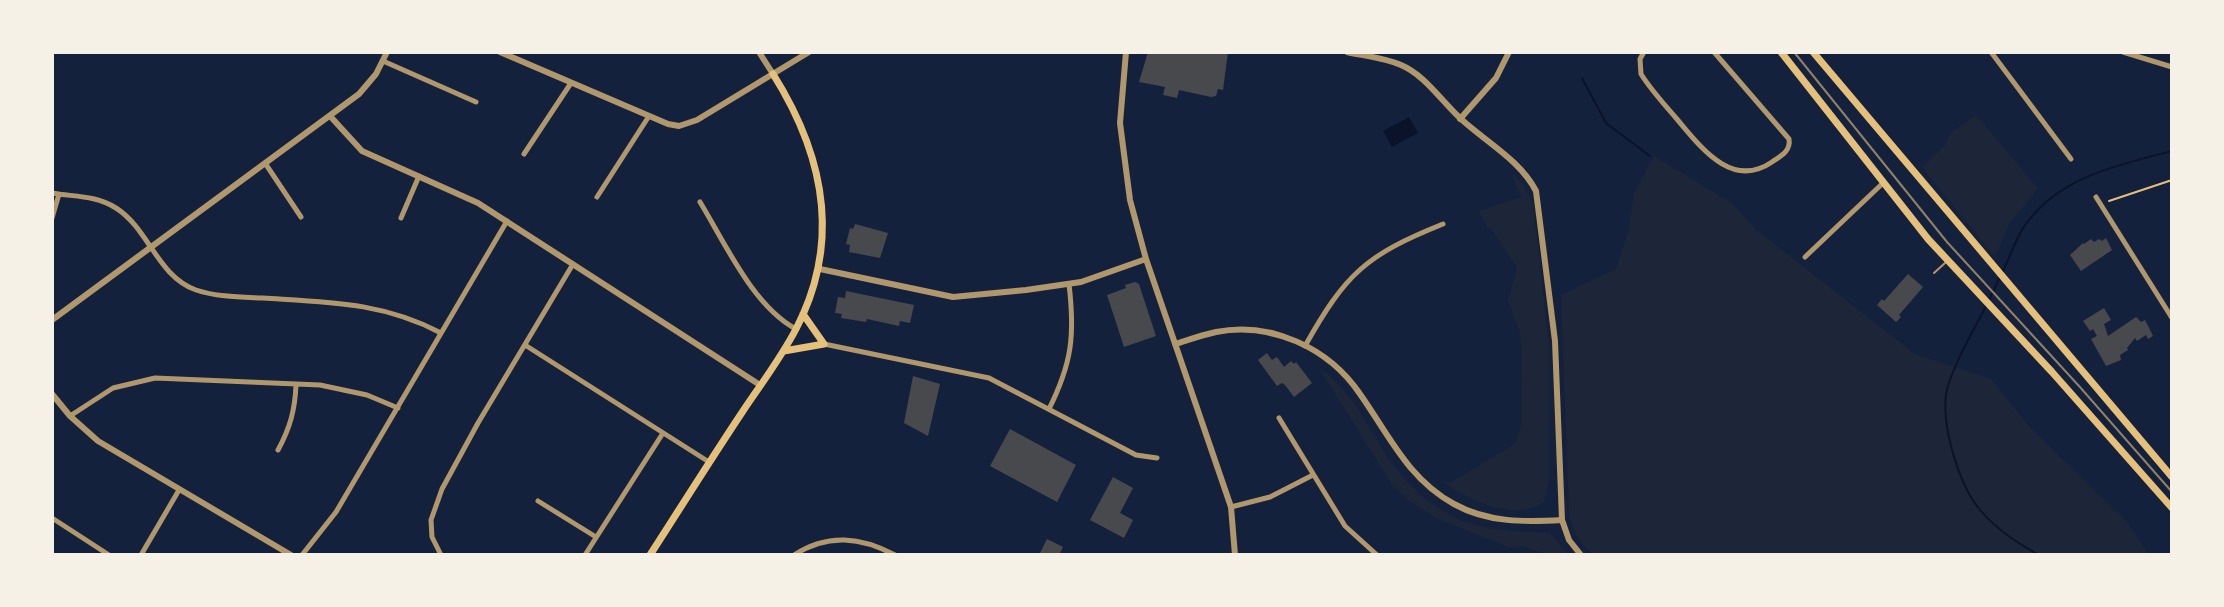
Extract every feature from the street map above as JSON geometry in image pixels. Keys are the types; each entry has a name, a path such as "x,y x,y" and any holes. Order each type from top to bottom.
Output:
{"main road":[{"path":"1781,52 1947,261 2172,508"},
{"path":"1813,52 2172,477"},
{"path":"650,555 784,351 803,314 820,269 823,223 815,163 803,128 773,74"},
{"path":"784,351 824,344 803,314"}],"street":[{"path":"52,320 330,116 367,85 387,52"},
{"path":"500,52 674,126 691,123 809,52"},
{"path":"759,52 773,74"},
{"path":"1126,52 1121,99 1121,147 1130,200 1146,259 1231,507 1235,555"},
{"path":"1347,52 1390,61 1411,70 1460,119 1526,175 1536,191 1555,341 1562,520 1569,540 1581,555"},
{"path":"1460,119 1496,78 1509,52"},
{"path":"1644,52 1640,59 1641,74 1706,153 1735,169 1760,169 1787,150 1789,139 1714,52"},
{"path":"1991,52 2071,159"},
{"path":"2123,52 2141,54 2172,67"},
{"path":"383,61 476,102"},
{"path":"524,154 571,83"},
{"path":"330,116 362,151 448,188 507,221 760,385"},
{"path":"597,197 649,116"},
{"path":"265,163 301,217"},
{"path":"401,218 419,176"},
{"path":"1805,257 1883,183"},
{"path":"52,193 90,197 118,209 174,276 195,290 224,296 363,305 413,320 441,333"},
{"path":"52,218 59,194"},
{"path":"2096,197 2172,318"},
{"path":"700,202 762,300 796,329"},
{"path":"302,555 336,512 507,221"},
{"path":"1305,346 1332,299 1358,270 1392,246 1443,224"},
{"path":"820,269 953,297 1069,284 1146,259"},
{"path":"441,555 432,537 432,512 454,465 573,264"},
{"path":"1049,409 1064,376 1071,349 1073,323 1069,284"},
{"path":"1175,344 1217,332 1245,330 1276,334 1305,346 1336,366 1350,380 1401,457 1423,483 1437,493 1456,505 1489,517 1515,521 1562,520"},
{"path":"824,344 981,376 1136,455 1157,458"},
{"path":"525,345 709,462"},
{"path":"70,416 113,388 155,378 346,389 398,408"},
{"path":"278,450 289,429 296,385"},
{"path":"52,394 70,416 98,441 291,555"},
{"path":"1279,418 1345,526 1377,555"},
{"path":"585,555 663,433"},
{"path":"1231,507 1270,497 1313,475"},
{"path":"141,555 179,490"},
{"path":"538,501 596,537"},
{"path":"52,518 109,555"},
{"path":"794,555 819,543 846,539 873,544 895,555"}],"lane":[{"path":"1934,273 1947,261"}],"path":[{"path":"2101,204 2120,195 2172,180"}],"shaded area":[{"path":"1976,115 2038,188 2009,224 1995,257 1922,167 1945,146 1950,133"},
{"path":"1409,117 1418,133 1392,147 1383,131"},
{"path":"1654,156 1733,204 1755,229 1915,354 1991,379 2028,425 2127,522 2149,555 1594,555 1577,536 1569,512 1561,295 1616,269 1628,232 1634,194"},
{"path":"1512,174 1523,184 1533,205 1549,345 1549,480 1544,502 1518,510 1476,501 1440,480 1450,483 1515,444 1521,427 1520,332 1508,301 1517,268 1479,211 1521,197"},
{"path":"1319,368 1352,400 1397,470 1437,507 1488,528 1550,533 1568,555 1549,555 1523,546 1508,547 1436,518 1408,500 1393,486"}],"building":[{"path":"1148,52 1228,52 1223,90 1218,89 1216,96 1211,97 1179,90 1177,98 1163,95 1165,87 1139,82"},
{"path":"855,224 888,233 880,258 849,252 850,245 846,244 850,228 853,229"},
{"path":"2106,238 2112,250 2081,271 2070,255 2091,239 2094,242"},
{"path":"1908,274 1923,287 1896,322 1877,305"},
{"path":"1135,282 1139,284 1156,336 1124,347 1107,295"},
{"path":"846,291 914,305 910,323 900,321 899,326 867,319 866,322 841,318 842,314 835,313 838,297 845,298"},
{"path":"2104,308 2111,320 2104,324 2108,336 2136,317 2141,322 2145,320 2153,336 2148,339 2146,335 2137,341 2135,338 2128,350 2120,355 2121,360 2106,366 2091,339 2097,336 2083,321"},
{"path":"1267,353 1272,360 1277,357 1284,367 1291,361 1296,362 1312,383 1294,397 1282,383 1277,386 1258,360"},
{"path":"913,376 940,384 928,436 904,423"},
{"path":"1010,429 1076,465 1057,502 990,466"},
{"path":"1113,477 1133,488 1120,513 1133,520 1124,538 1090,520"},
{"path":"1047,539 1063,547 1060,553 1065,555 1039,555"}],"waterway":[{"path":"1582,78 1606,123 1650,156"},
{"path":"2003,271 2024,226 2042,205 2058,193 2094,174 2172,151"},
{"path":"1989,300 2000,277"},
{"path":"1986,306 1948,385 1945,408 1949,437 1958,468 1977,506 2005,534 2039,555"}],"railway":[{"path":"1794,52 1947,242 2172,492"}]}
